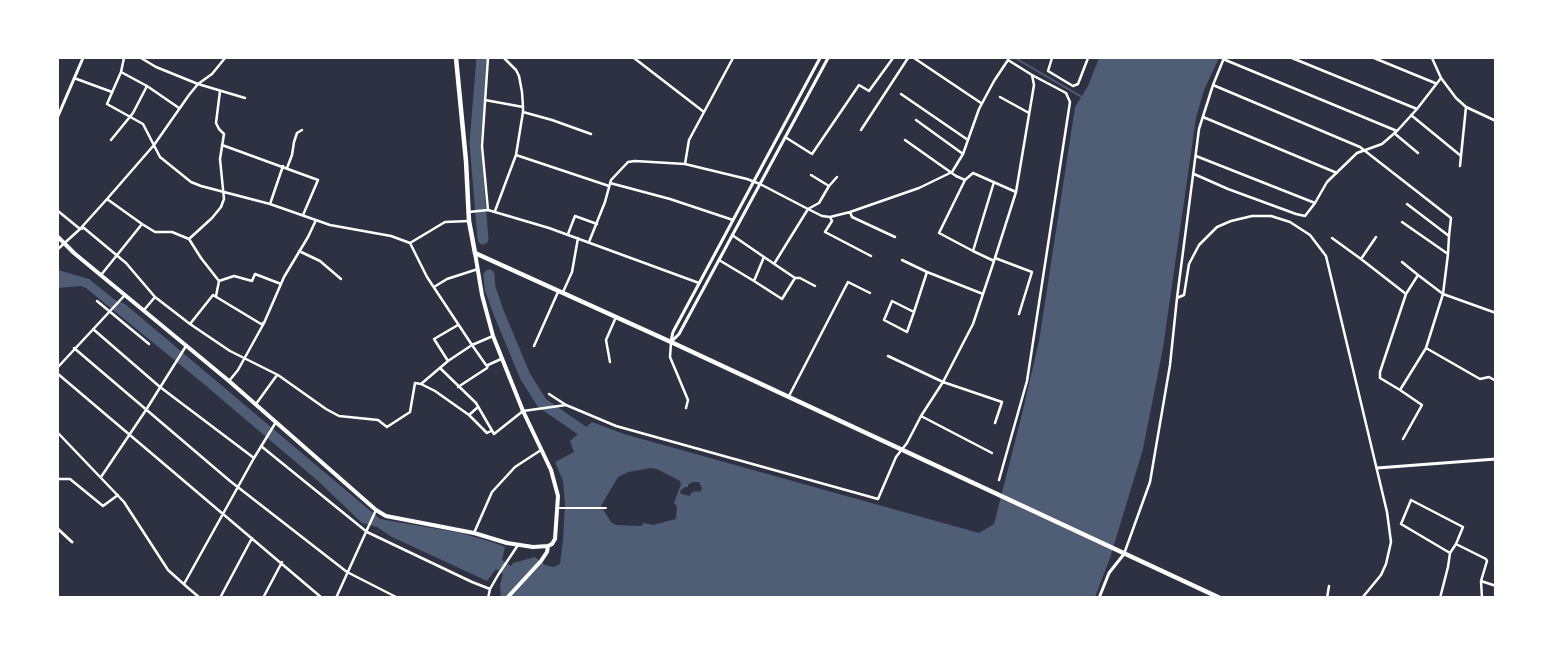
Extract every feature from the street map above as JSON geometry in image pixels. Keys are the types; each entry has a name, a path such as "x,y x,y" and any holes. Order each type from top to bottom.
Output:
{"highway":[{"path":"456,58 469,221 475,253 561,291 1220,598"}],"main road":[{"path":"58,237 124,297 144,310 230,381 375,512 386,516 474,533 518,545 548,546 552,544 555,538 561,508 551,470 523,411 493,336 482,295 475,253"},
{"path":"507,598 541,561 547,552 548,546"}],"street":[{"path":"58,116 83,58"},
{"path":"124,58 121,72 107,104 143,124 160,157 191,182 201,186 270,204 330,225 391,236 410,243 422,268 458,325 486,365 488,365"},
{"path":"141,58 156,67 198,84 245,98"},
{"path":"58,250 108,199 154,145 198,84 212,74 225,58"},
{"path":"487,210 482,146 488,58"},
{"path":"495,211 516,155 523,112 519,76 516,70 504,58"},
{"path":"634,58 704,112"},
{"path":"685,164 689,140 733,58"},
{"path":"686,408 688,400 670,357 673,332 820,58"},
{"path":"671,342 679,334 828,58"},
{"path":"785,137 812,154 859,85 869,91 893,58"},
{"path":"861,130 908,58"},
{"path":"914,58 982,103"},
{"path":"1052,58 1048,71 1073,86 1078,84 1088,58"},
{"path":"1098,598 1108,573 1124,554 1150,482 1170,365 1199,129 1224,58 1395,132 1418,153"},
{"path":"1292,58 1417,109"},
{"path":"1374,58 1435,83"},
{"path":"1432,58 1441,78 1456,98 1466,107 1496,122"},
{"path":"589,242 605,202 609,184 628,162 685,164 754,182 808,210 830,217 919,188 952,172 963,154 982,103 1008,59 1032,76 1066,93 1070,102 1026,381 999,480"},
{"path":"121,72 147,86 179,108"},
{"path":"549,394 566,405 616,426 878,499 896,456 902,450 943,382 972,324 983,294 1016,192 1034,85 1032,76"},
{"path":"74,78 112,92"},
{"path":"1194,174 1228,189 1305,216 1327,182 1357,153 1382,144 1411,116 1435,83 1441,78"},
{"path":"1213,85 1364,150 1451,218 1442,294 1426,348 1400,390"},
{"path":"111,140 130,116 147,86"},
{"path":"189,239 212,218 221,207 224,199 220,159 224,134 216,123 220,91"},
{"path":"902,94 968,140"},
{"path":"1000,97 1029,113"},
{"path":"485,100 523,107"},
{"path":"1460,166 1466,107"},
{"path":"523,112 591,134"},
{"path":"1411,116 1461,156"},
{"path":"1203,117 1337,173"},
{"path":"916,120 963,154"},
{"path":"287,168 294,142 298,133 302,130"},
{"path":"905,140 966,180"},
{"path":"222,145 318,180 303,215"},
{"path":"516,155 609,184 670,199 733,220"},
{"path":"1196,156 1315,203"},
{"path":"270,204 283,166"},
{"path":"1016,192 973,173 966,180 939,233 995,260 1032,272 1019,314"},
{"path":"811,175 829,186"},
{"path":"774,264 808,210 819,203 837,176"},
{"path":"973,250 994,182"},
{"path":"108,199 155,232 172,232 189,239 219,282 216,297"},
{"path":"1407,204 1450,236"},
{"path":"58,211 80,228 84,228 117,255 155,297 190,324 230,351 278,375 339,416 378,420 387,427 410,412 415,383 435,391 469,414 487,433 491,431 494,434 523,411 566,405"},
{"path":"469,212 495,211 568,234 699,283"},
{"path":"850,212 852,217 895,238"},
{"path":"568,234 575,216 596,224"},
{"path":"1177,298 1184,295 1189,264 1198,245 1218,227 1252,216 1271,216 1290,222 1310,235 1326,256 1387,512 1391,542 1386,564 1381,575 1362,598"},
{"path":"830,217 832,221 825,232 871,256"},
{"path":"230,381 264,323 281,284 316,220"},
{"path":"410,243 445,222 469,221"},
{"path":"1402,222 1448,254"},
{"path":"102,275 142,224"},
{"path":"732,235 794,278 800,278 815,286"},
{"path":"1361,258 1376,237"},
{"path":"534,346 572,272 578,238"},
{"path":"1332,238 1361,258 1406,294"},
{"path":"299,251 320,261 341,279"},
{"path":"754,281 764,257"},
{"path":"719,260 782,299 794,278"},
{"path":"902,260 983,294"},
{"path":"1402,262 1442,294 1496,313"},
{"path":"434,287 447,279 478,269"},
{"path":"914,312 892,301 884,320 907,332 914,312 927,272"},
{"path":"219,282 234,276 252,281 255,274 281,284"},
{"path":"1402,439 1422,405 1380,378 1380,372 1406,294 1418,275"},
{"path":"788,397 848,282 870,293"},
{"path":"190,324 213,295 261,324 264,323"},
{"path":"58,366 124,297"},
{"path":"144,310 155,297"},
{"path":"96,301 111,311 149,344"},
{"path":"610,362 606,340 616,317"},
{"path":"448,361 434,339 458,325"},
{"path":"94,329 160,387 254,458"},
{"path":"421,384 448,361 472,345 493,336"},
{"path":"101,476 146,410 186,346"},
{"path":"74,348 238,486 347,572 398,598"},
{"path":"1426,348 1480,379 1489,378 1496,381"},
{"path":"888,356 943,382 1002,402 995,423"},
{"path":"458,387 487,368 488,365 502,359"},
{"path":"440,368 478,406 491,431"},
{"path":"58,374 222,514 282,562 322,598"},
{"path":"256,404 278,375"},
{"path":"469,414 478,406"},
{"path":"921,416 992,452"},
{"path":"184,584 254,458 277,422"},
{"path":"58,433 124,502 168,570 186,588 200,598"},
{"path":"261,446 368,530 463,578 490,589"},
{"path":"474,533 492,492 515,467 541,450"},
{"path":"1376,468 1496,459"},
{"path":"58,478 70,479 104,506 118,495"},
{"path":"1440,598 1450,553 1464,527 1411,500 1401,524 1450,553"},
{"path":"561,508 606,508"},
{"path":"336,598 375,512"},
{"path":"58,529 72,542"},
{"path":"220,598 252,538"},
{"path":"1456,544 1487,561 1482,581 1482,598"},
{"path":"488,598 490,589 498,574 518,545"},
{"path":"262,598 282,562"},
{"path":"1482,581 1496,586"},
{"path":"1327,598 1329,586"}],"water":[{"path":"1099,58 1219,58 1204,90 1196,118 1163,348 1143,449 1110,558 1095,597 501,597 500,585 503,574 496,569 487,581 390,536 377,527 362,523 318,481 205,385 86,288 81,286 58,288 58,270 89,279 115,300 125,304 380,519 461,533 492,542 505,547 502,560 511,566 513,563 535,557 545,565 554,567 560,564 565,504 563,481 555,462 574,452 570,441 592,422 624,434 979,533 994,524 1022,414 1039,341 1075,107 1088,86","holes":["651,468 657,469 680,481 681,484 674,503 677,506 676,519 653,525 644,523 641,526 616,525 611,522 601,506 618,477 628,472","692,482 699,482 702,488 700,492 696,491 691,493 690,496 681,494 680,491 688,487"]}],"waterway":[{"path":"482,58 475,143 483,239"},
{"path":"1015,58 1082,97"},
{"path":"489,275 490,288 498,311 525,376 542,403 590,436"}]}
